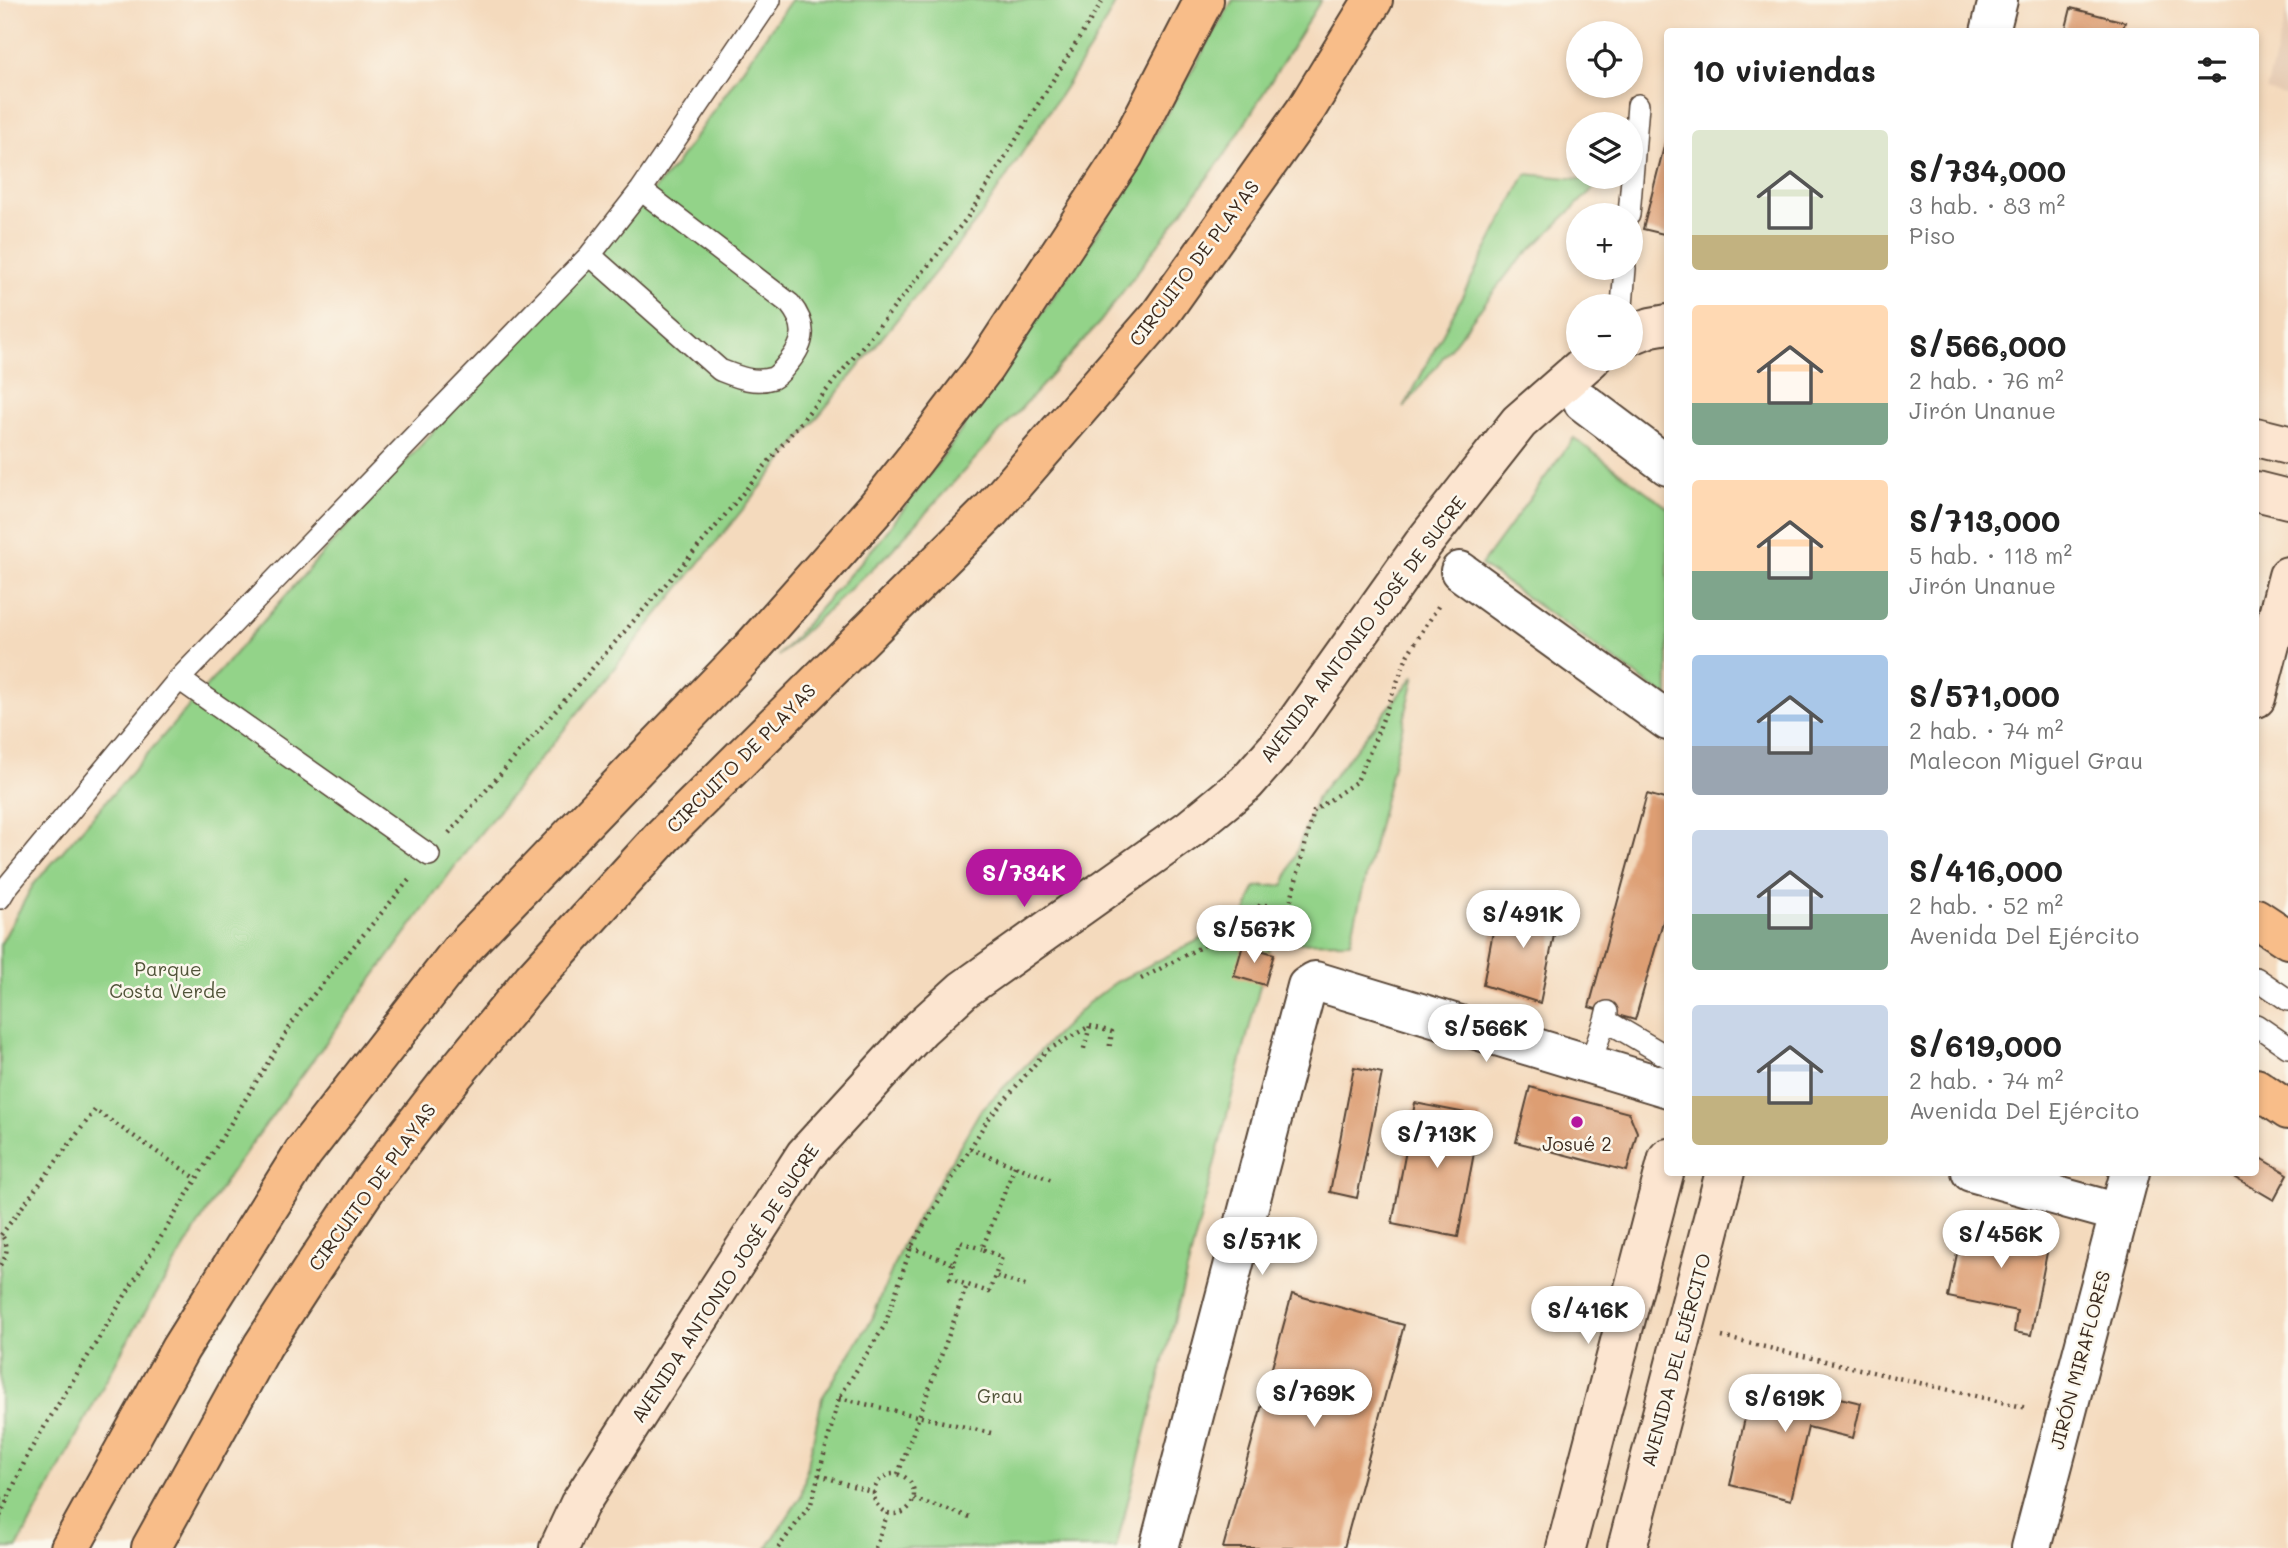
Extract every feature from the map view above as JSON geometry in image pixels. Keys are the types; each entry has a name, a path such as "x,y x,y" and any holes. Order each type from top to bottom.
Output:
{"main road":[{"path":"70,1548 180,1349 303,1153 460,951 750,651 875,509 914,460 984,368 1124,155 1204,0"},
{"name":"CIRCUITO DE PLAYAS","path":"152,1548 167,1516 263,1345 291,1301 369,1184 453,1076 532,980 664,835 991,510 1159,316 1307,108 1373,0"},
{"path":"1643,330 1664,325"},
{"name":"AVENIDA ANTONIO JOSÉ DE SUCRE","path":"559,1548 579,1505 805,1155 920,1029 963,990 1191,828 1246,783 1283,741 1423,544 1519,422 1577,371"},
{"path":"2259,438 2288,445"},
{"path":"2259,492 2288,499"},
{"path":"2259,687 2288,576"},
{"path":"2259,920 2288,939"},
{"path":"2259,1090 2288,1110"},
{"path":"1566,1548 1664,1173"},
{"name":"AVENIDA DEL EJÉRCITO","path":"1627,1548 1723,1176"}],"street":[{"path":"1991,28 1998,0"},
{"path":"1583,402 1664,463"},
{"path":"1460,571 1664,718"},
{"path":"1159,1548 1307,986 1311,982 1664,1087"},
{"path":"1985,1176 2119,1213"},
{"name":"JIRÓN MIRAFLORES","path":"2031,1548 2129,1176"}],"lane":[{"path":"0,898 5,888 178,679 590,255 641,190 770,0"},
{"path":"1630,203 1638,105"},
{"path":"590,255 720,370 744,380 761,380 776,377 791,360 800,345 803,330 800,316 790,304 641,190"},
{"path":"178,679 429,855"},
{"path":"2259,980 2288,1000"},
{"path":"1590,1064 1606,1016 1664,1054"},
{"path":"2259,1027 2288,1047"}],"path":[{"path":"0,1516 29,1452 299,1012 429,855 712,531 967,218 1102,0"},
{"path":"1141,979 1247,922 1261,904 1287,911 1314,811 1357,781 1408,654 1460,571"},
{"path":"778,1548 811,1504 839,1398 885,1325 911,1247 986,1122 1046,1051 1090,1026 1112,1032 1109,1050"},
{"path":"1083,1052 1090,1026"},
{"path":"0,1265 7,1250 0,1235 96,1111 197,1179"},
{"path":"970,1149 1055,1181"},
{"path":"982,1249 1014,1166"},
{"path":"960,1242 1002,1256 989,1292 950,1279 954,1264 960,1242"},
{"path":"911,1247 954,1264"},
{"path":"995,1276 1028,1287"},
{"path":"898,1474 967,1285"},
{"path":"1685,1328 2065,1417"},
{"path":"839,1398 991,1433"},
{"path":"891,1474 898,1474 913,1486 914,1499 901,1514 888,1513 878,1505 874,1493 879,1480 891,1474"},
{"path":"819,1475 874,1493"},
{"path":"0,1499 7,1502"},
{"path":"914,1499 970,1517"},
{"path":"875,1548 888,1513"}],"shaded area":[{"path":"2288,8 2288,96 2266,90"}],"green space":[{"name":"Parque Costa Verde","path":"791,0 1117,0 1094,43 980,217 469,847 229,1175 125,1345 17,1548 0,1548 0,945 33,885 329,546 674,167"},
{"path":"1233,0 1321,0 1229,149 1100,322 890,552 778,656 881,539 949,448 1099,230"},
{"path":"1526,174 1566,178 1566,189 1593,189 1578,203 1566,203 1566,215 1513,267 1404,408"},
{"path":"1574,438 1664,505 1664,695 1481,565"},
{"name":"Grau","path":"1415,675 1350,942 1271,943 1116,1548 767,1548 801,1496 822,1398 872,1319 902,1245 980,1111 1087,1004 1116,982 1244,917 1255,887 1284,885 1317,797"}],"building":[{"path":"2071,8 2125,22 2123,28 2066,28"},
{"path":"1664,147 1664,234 1643,229"},
{"path":"1647,794 1664,799 1664,918 1635,1020 1589,1007"},
{"path":"1524,893 1560,906 1540,1003 1483,985 1494,926 1514,925"},
{"path":"1243,945 1274,954 1265,985 1234,976"},
{"path":"1354,1067 1382,1073 1357,1198 1330,1192"},
{"name":"Josué 2","path":"1530,1087 1629,1113 1637,1132 1627,1171 1516,1142"},
{"path":"1415,1103 1481,1116 1458,1237 1392,1224"},
{"path":"2259,1157 2288,1174 2274,1200 2233,1176 2259,1176"},
{"path":"1964,1220 2050,1237 2031,1335 2014,1332 2017,1311 1948,1297"},
{"path":"1292,1294 1404,1325 1344,1548 1223,1548"},
{"path":"1754,1378 1861,1403 1853,1438 1808,1427 1791,1500 1730,1485"}],"place":[{"name":"Josué 2","path":"1577,1122"}]}
